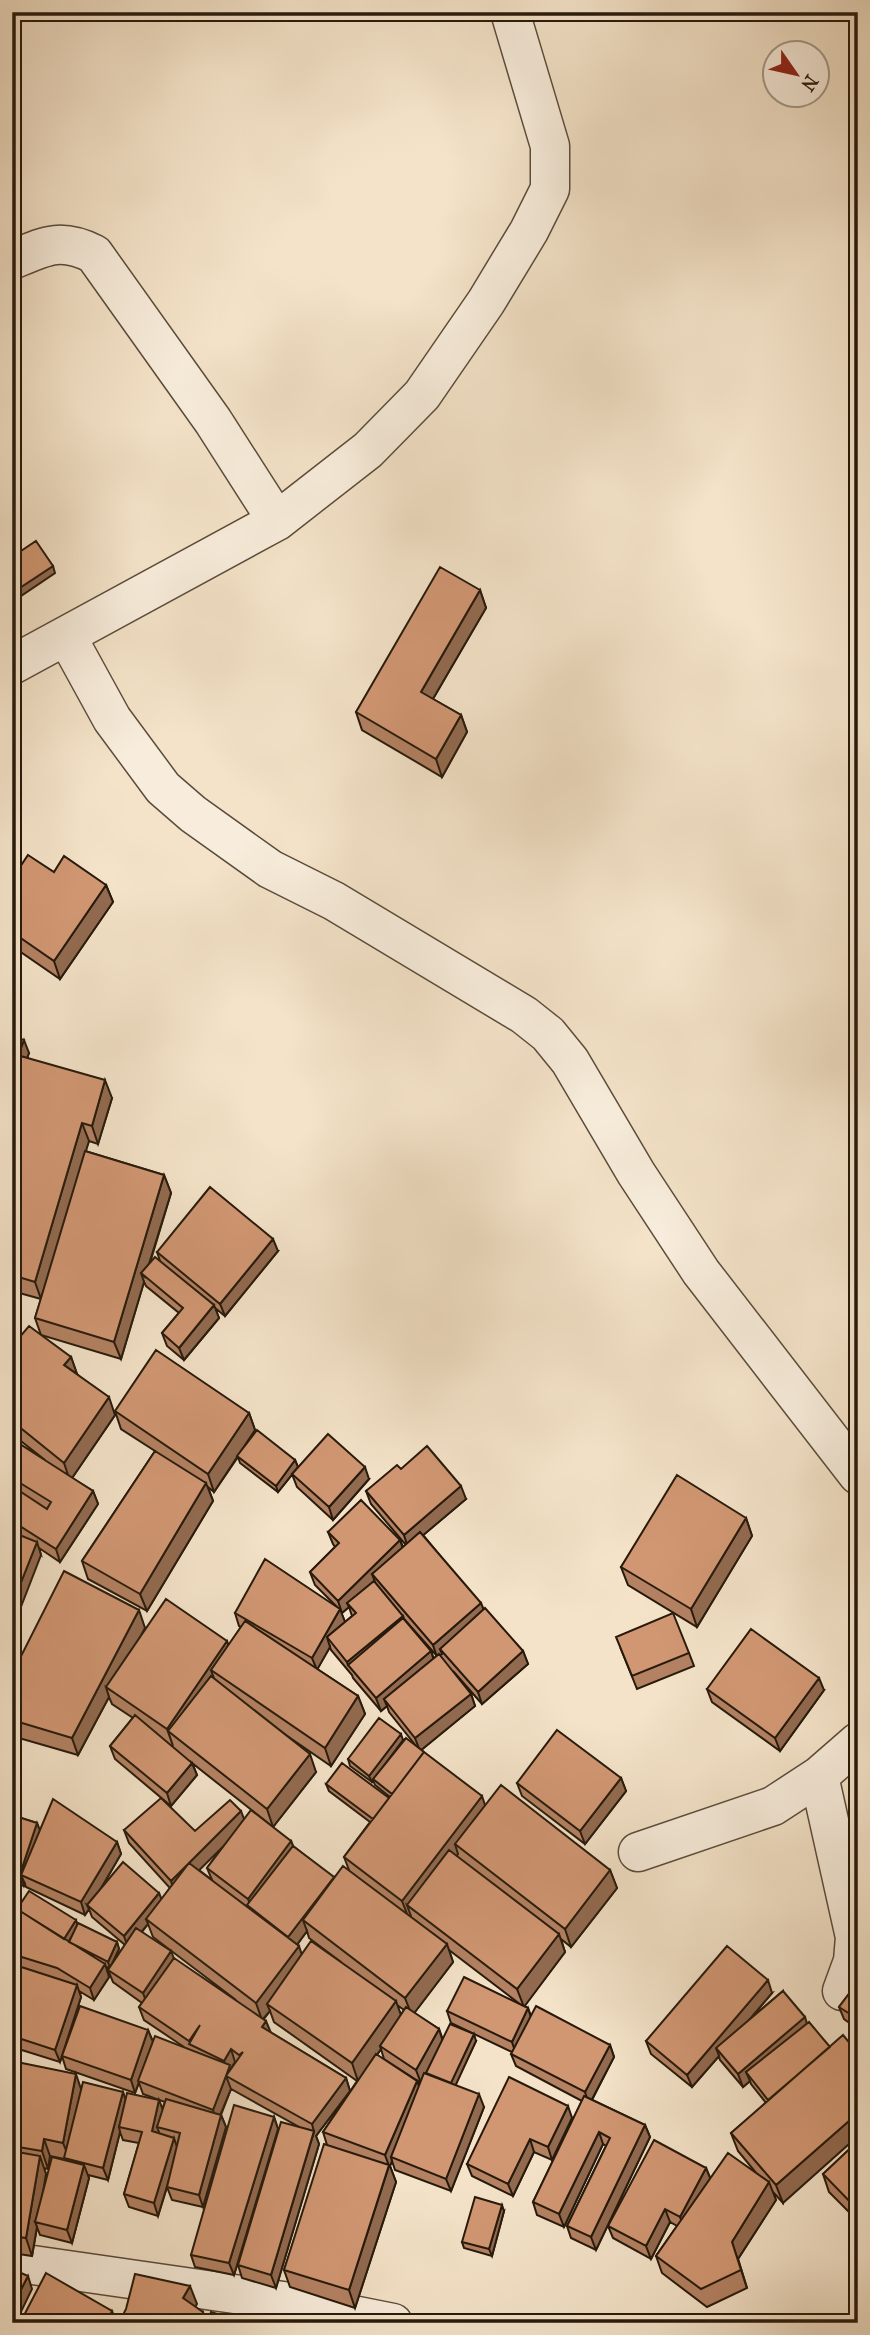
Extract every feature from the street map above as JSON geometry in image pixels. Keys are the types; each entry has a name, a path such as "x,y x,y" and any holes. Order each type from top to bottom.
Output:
{"street":[{"path":"12,665 277,521 368,450 422,395 493,290 529,231 550,188 550,146 510,12"},
{"path":"12,260 51,244 75,244 94,254 213,421 277,521"},
{"path":"67,637 112,719 163,788 193,814 270,869 334,901 524,1015 548,1034 570,1061 636,1173 701,1272 858,1475"},
{"path":"638,1852 773,1806 819,1776 858,1742"},
{"path":"819,1776 855,1937 853,1961 842,1991"},
{"path":"12,2262 283,2301 393,2323"}],"building":[{"path":"36,541 53,566 12,593 12,557"},
{"path":"440,567 480,590 421,692 461,715 436,759 356,712"},
{"path":"28,855 54,872 64,856 106,885 54,961 12,932 12,879"},
{"path":"12,1036 24,1040 12,1070"},
{"path":"17,1055 105,1080 92,1126 82,1123 35,1282 12,1275 12,1071"},
{"path":"85,1151 164,1175 114,1342 35,1318"},
{"path":"210,1187 273,1239 220,1304 157,1252"},
{"path":"155,1257 214,1305 179,1348 162,1333 183,1308 141,1273"},
{"path":"29,1326 71,1357 64,1365 109,1397 64,1463 12,1421 12,1346"},
{"path":"156,1350 249,1413 208,1474 115,1411"},
{"path":"257,1430 295,1460 276,1486 237,1456"},
{"path":"328,1434 365,1467 329,1507 292,1474"},
{"path":"12,1439 93,1491 56,1549 12,1521 12,1486 47,1509 51,1502 12,1478"},
{"path":"427,1446 461,1486 404,1535 366,1491 397,1465 401,1469"},
{"path":"155,1451 206,1483 140,1594 82,1561"},
{"path":"677,1475 746,1518 691,1609 621,1567"},
{"path":"361,1500 400,1540 338,1601 310,1572 339,1543 328,1532"},
{"path":"12,1532 37,1542 12,1605"},
{"path":"420,1532 481,1603 433,1645 372,1574"},
{"path":"265,1559 340,1609 312,1658 235,1613"},
{"path":"64,1571 139,1610 72,1738 12,1720 12,1674"},
{"path":"374,1581 403,1616 347,1662 327,1637 356,1613 347,1603"},
{"path":"166,1599 227,1641 167,1729 106,1687"},
{"path":"485,1608 523,1651 478,1692 440,1649"},
{"path":"673,1613 689,1653 632,1676 616,1637"},
{"path":"403,1618 431,1651 376,1698 348,1665"},
{"path":"245,1621 358,1696 325,1748 211,1670"},
{"path":"751,1629 819,1678 775,1738 707,1689"},
{"path":"439,1654 471,1694 415,1738 384,1699"},
{"path":"211,1676 310,1754 267,1809 168,1731"},
{"path":"135,1715 192,1763 167,1793 110,1746"},
{"path":"379,1718 401,1734 369,1776 348,1759"},
{"path":"557,1730 621,1778 580,1831 517,1783"},
{"path":"406,1738 424,1752 392,1794 373,1779"},
{"path":"424,1752 482,1796 402,1901 344,1857"},
{"path":"342,1763 389,1798 373,1819 326,1784"},
{"path":"501,1785 610,1870 565,1929 455,1844"},
{"path":"161,1798 195,1831 230,1800 241,1811 171,1881 124,1830"},
{"path":"53,1799 117,1842 81,1902 21,1875"},
{"path":"251,1810 291,1841 248,1899 207,1868"},
{"path":"12,1815 37,1823 20,1874 12,1871"},
{"path":"293,1846 334,1877 288,1937 247,1905"},
{"path":"449,1850 559,1934 517,1989 407,1905"},
{"path":"123,1862 159,1893 124,1936 87,1905"},
{"path":"189,1863 299,1946 256,2003 146,1919"},
{"path":"343,1866 447,1944 405,1998 303,1920"},
{"path":"29,1891 76,1920 64,1939 17,1909"},
{"path":"12,1906 105,1964 90,1988 57,1968 12,1954"},
{"path":"78,1923 117,1942 108,1962 69,1942"},
{"path":"136,1928 171,1951 143,1993 108,1970"},
{"path":"311,1941 396,2001 352,2063 267,2004"},
{"path":"727,1946 768,1980 687,2075 646,2041"},
{"path":"174,1958 266,2021 262,2027 346,2078 312,2124 226,2076 243,2052 239,2055 231,2049 224,2061 189,2044 200,2025 189,2041 139,2007"},
{"path":"12,1964 77,1985 55,2050 12,2036"},
{"path":"464,1977 528,2008 512,2042 447,2011"},
{"path":"858,1982 858,2019 839,2007"},
{"path":"783,1991 805,2017 738,2074 716,2048"},
{"path":"80,2006 148,2030 131,2080 62,2056"},
{"path":"536,2006 610,2045 585,2092 511,2054"},
{"path":"406,2007 439,2029 416,2070 380,2046"},
{"path":"809,2022 830,2047 768,2100 746,2072"},
{"path":"450,2024 474,2034 451,2083 426,2073"},
{"path":"843,2035 858,2053 858,2113 776,2185 731,2133"},
{"path":"155,2036 230,2065 213,2110 138,2081"},
{"path":"376,2054 417,2081 385,2155 323,2132"},
{"path":"12,2061 76,2074 63,2143 44,2139 42,2151 12,2146"},
{"path":"424,2073 479,2094 446,2179 391,2157"},
{"path":"509,2077 568,2106 548,2147 530,2139 508,2184 467,2164"},
{"path":"83,2082 123,2092 103,2168 64,2158"},
{"path":"127,2093 159,2100 152,2131 174,2138 154,2203 124,2194 142,2132 119,2127"},
{"path":"584,2096 645,2125 591,2237 567,2226 610,2138 599,2132 559,2214 533,2202"},
{"path":"166,2099 221,2115 199,2195 167,2187 180,2133 157,2127"},
{"path":"234,2105 274,2117 229,2263 191,2255"},
{"path":"281,2122 314,2131 271,2275 238,2265"},
{"path":"654,2140 706,2168 680,2217 665,2209 646,2246 608,2226"},
{"path":"858,2141 858,2210 823,2174"},
{"path":"324,2144 389,2165 349,2290 284,2270"},
{"path":"12,2151 40,2156 26,2238 12,2236"},
{"path":"728,2153 769,2182 732,2242 741,2270 701,2289 656,2256"},
{"path":"52,2157 84,2165 67,2230 35,2222"},
{"path":"475,2197 502,2205 489,2249 462,2242"},
{"path":"12,2269 28,2276 12,2307"},
{"path":"46,2273 112,2311 107,2323 20,2323"},
{"path":"135,2274 190,2286 183,2298 203,2312 198,2323 119,2323 126,2309"},
{"path":"211,2312 245,2323 208,2323"}]}
